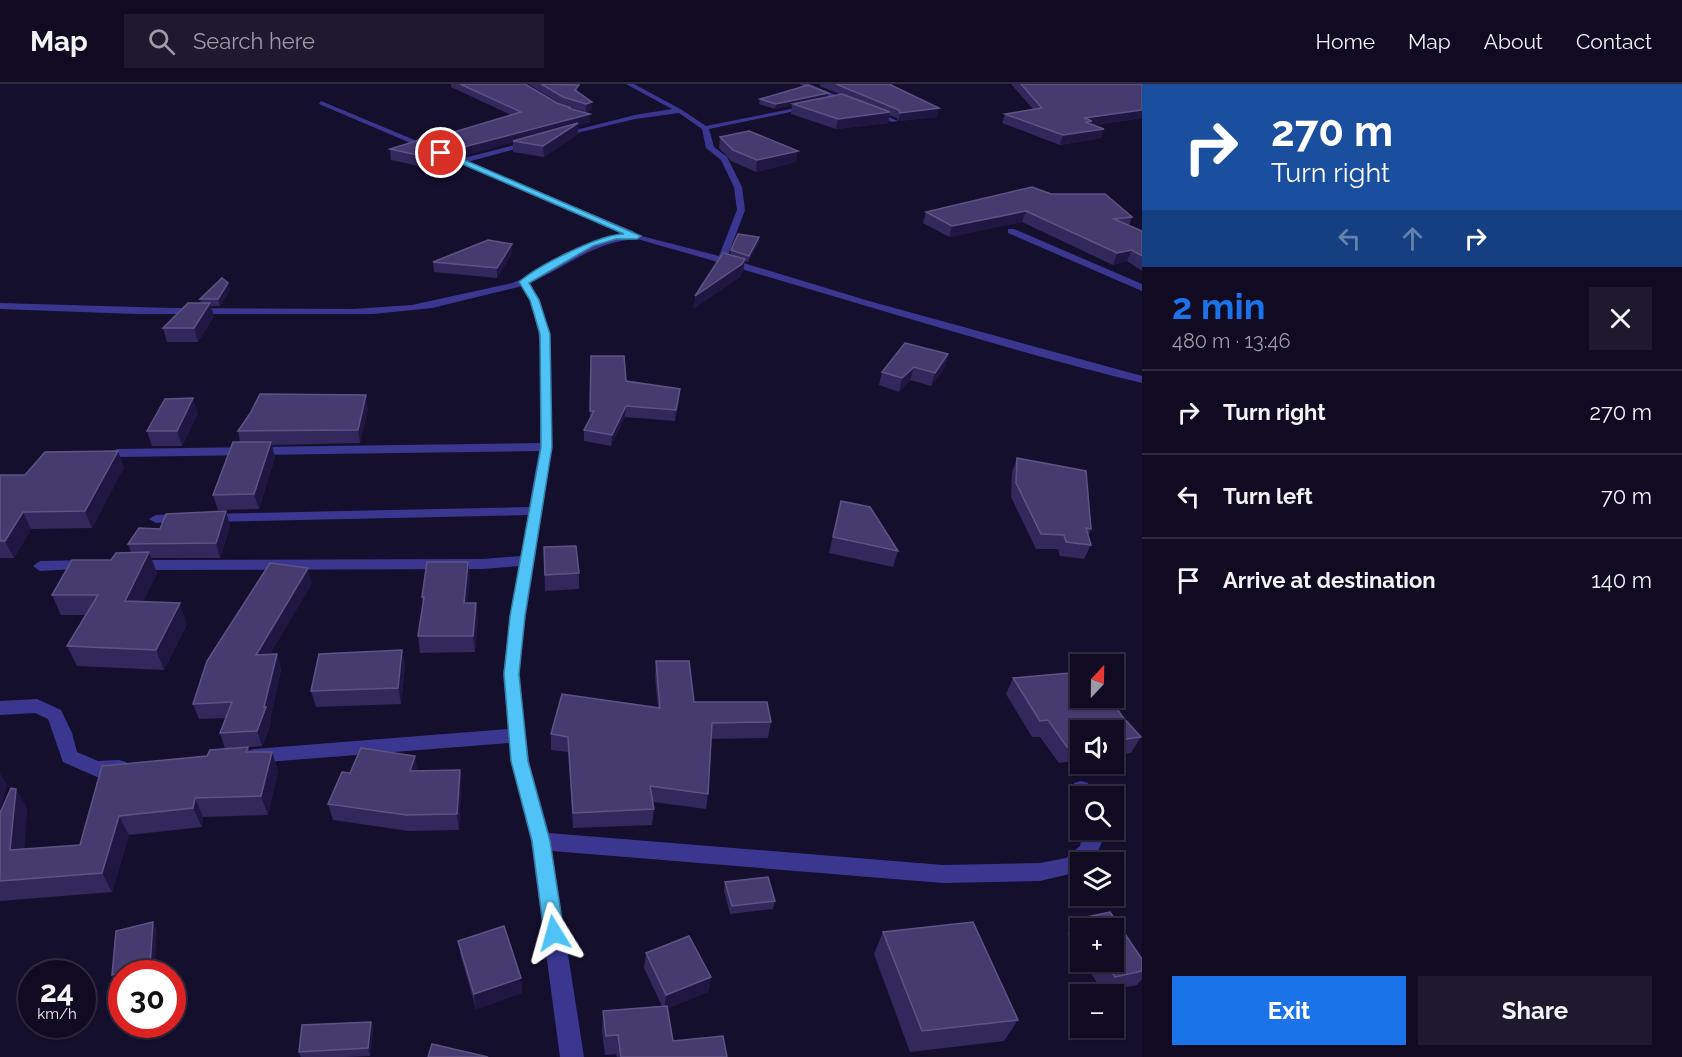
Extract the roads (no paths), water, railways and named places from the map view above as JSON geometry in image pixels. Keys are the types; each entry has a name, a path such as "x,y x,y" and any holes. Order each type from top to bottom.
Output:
{"street":[{"path":"629,84 680,111 705,128 710,148 724,159 738,187 741,210 722,260"},
{"path":"803,84 894,121"},
{"path":"831,102 840,100"},
{"path":"321,103 637,236 865,303 1142,380"},
{"path":"705,128 823,104"},
{"path":"553,137 607,122 663,111 680,111"},
{"path":"588,116 607,122"},
{"path":"461,161 543,139"},
{"path":"1011,231 1142,288"},
{"path":"0,306 199,313 382,312 433,305 524,282 590,244 615,236 637,236"},
{"path":"524,282 535,300 545,334 546,447 534,511 532,542 518,616 511,674 519,761 541,841 572,1057"},
{"path":"117,453 546,447"},
{"path":"156,519 534,511"},
{"path":"124,565 483,564 528,560"},
{"path":"40,566 100,565"},
{"path":"0,708 37,706 55,715 63,733 69,757 98,769 132,766"},
{"path":"237,758 517,735"},
{"path":"541,841 943,873 1040,872 1071,866 1088,851 1092,840"}]}
